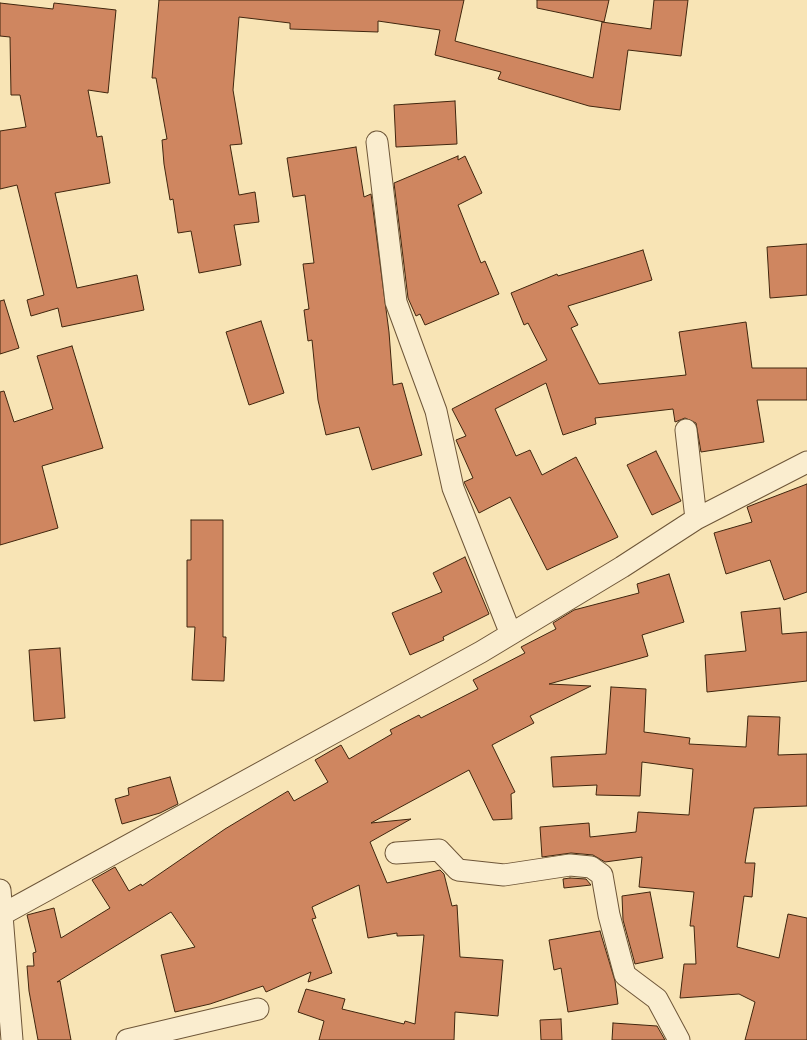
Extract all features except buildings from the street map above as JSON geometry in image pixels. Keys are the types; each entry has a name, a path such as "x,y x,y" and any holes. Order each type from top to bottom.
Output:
{"street":[{"path":"377,142 396,302 436,411 453,488 510,632"},
{"path":"686,430 696,518"},
{"path":"3,914 481,652 510,632 622,567 696,518 807,462"},
{"path":"396,853 439,850 458,870 504,875 570,865 591,867 602,875 608,915 624,975 657,999 679,1040"},
{"path":"0,890 12,1040"},
{"path":"127,1040 258,1009"}]}
